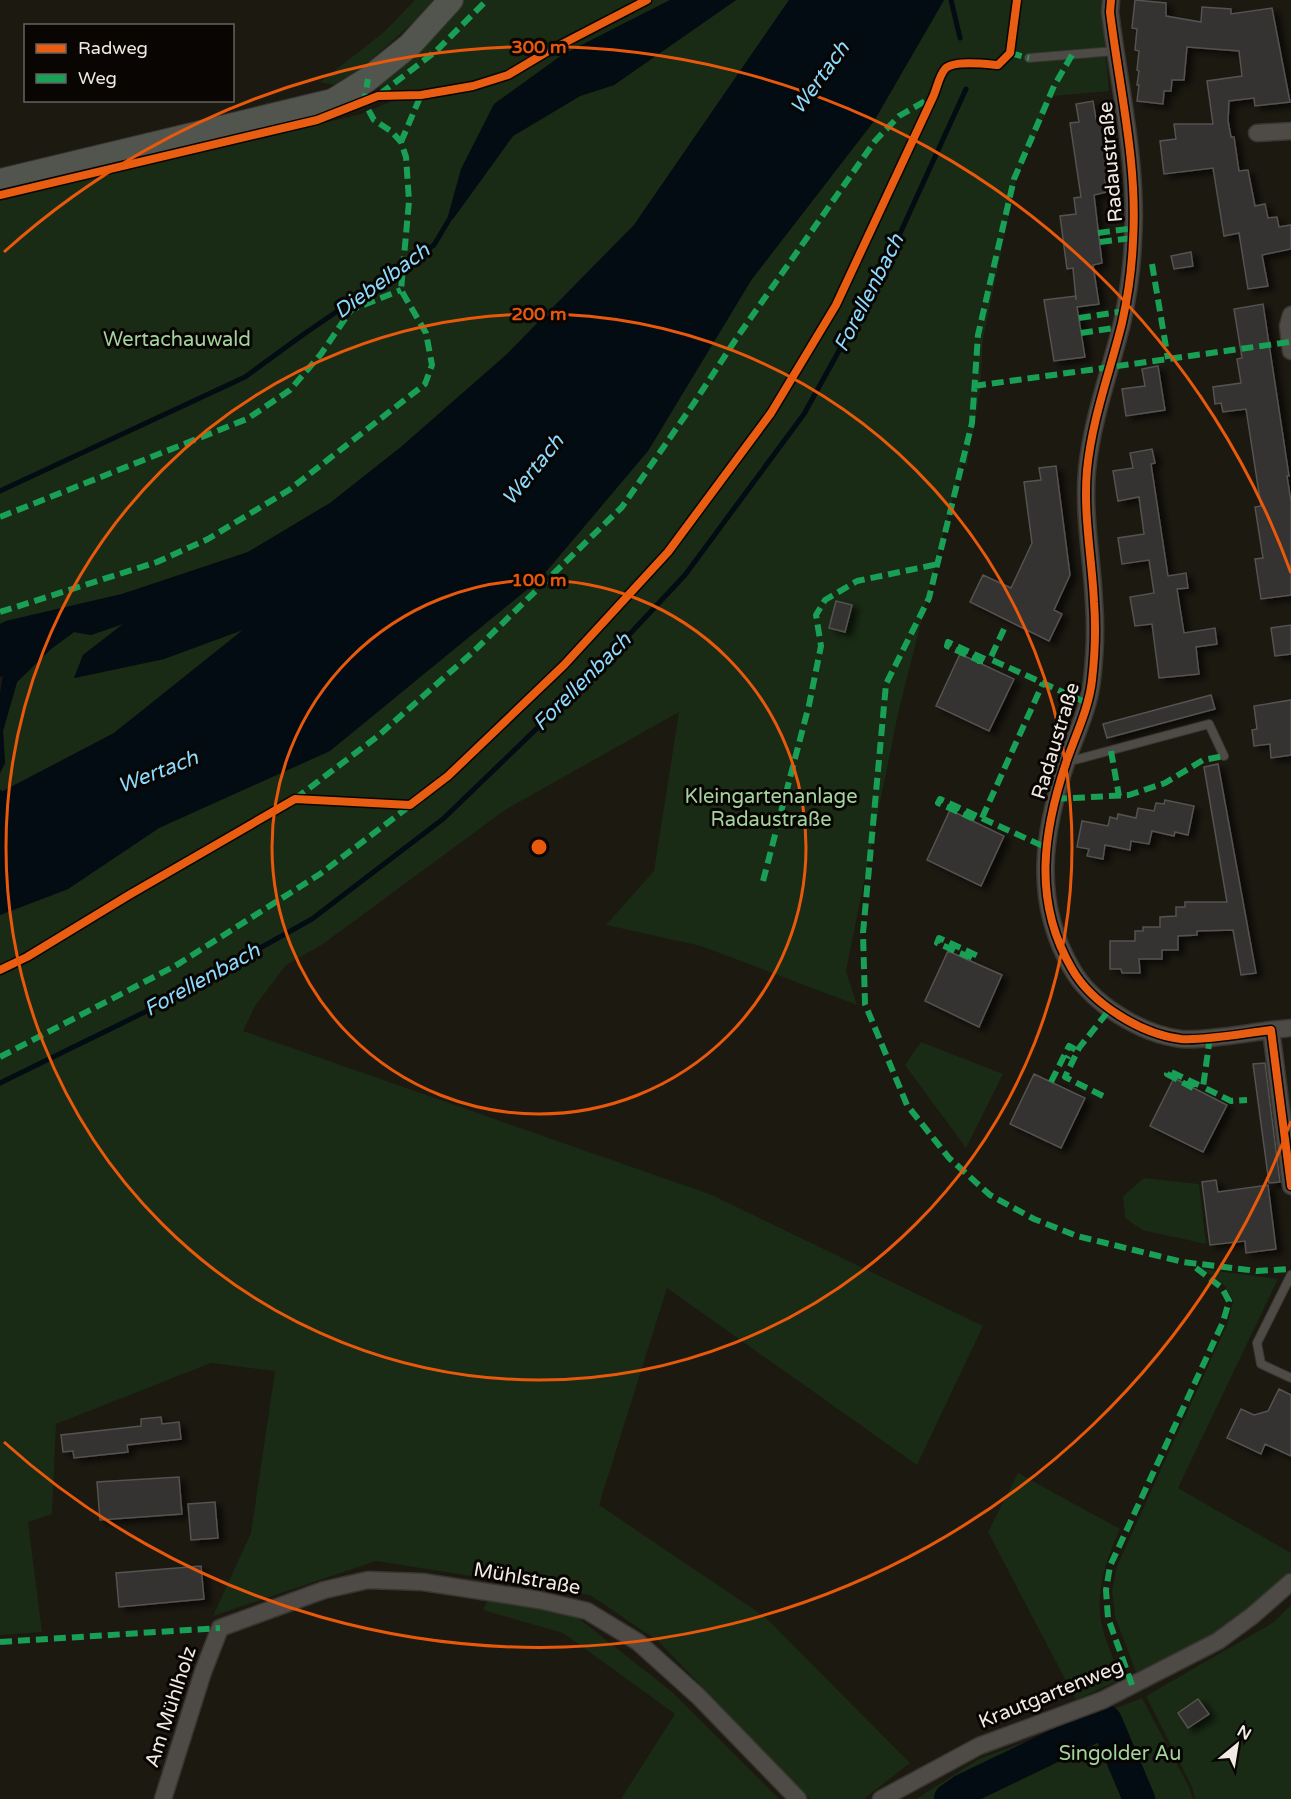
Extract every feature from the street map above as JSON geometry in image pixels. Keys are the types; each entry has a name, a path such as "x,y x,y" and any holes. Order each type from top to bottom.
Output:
{"street":[{"path":"0,181 333,100 368,80 410,45 451,0"},
{"name":"Radaustraße","path":"1112,0 1110,12 1114,51 1133,192 1133,247 1125,311 1098,407 1087,469 1086,514 1094,602 1095,649 1092,683 1055,799 1046,847 1045,884 1051,919 1073,970 1088,990 1110,1009 1138,1026 1158,1034 1183,1039 1291,1028"},
{"path":"1257,133 1291,131"},
{"path":"1291,315 1288,327 1291,351"},
{"path":"1271,1030 1291,1186"},
{"name":"Mühlstraße","path":"220,1628 324,1590 368,1580 423,1582 539,1600 587,1611 638,1642 698,1696 798,1799"},
{"name":"Krautgartenweg","path":"881,1799 979,1746 1103,1700 1218,1641 1252,1616 1291,1582"},
{"name":"Am Mühlholz","path":"162,1799 203,1672 220,1628"}],"lane":[{"path":"1029,58 1114,51"},
{"path":"1066,762 1209,724 1224,756"},
{"path":"1291,1275 1257,1343 1261,1364 1291,1378"}],"green space":[{"path":"415,0 436,0 362,68 334,85 320,82 384,32"},
{"name":"Wertachauwald","path":"463,0 670,0 562,55 503,148 513,136 580,96 614,85 736,0 789,0 634,225 506,355 401,447 330,503 248,552 122,594 0,624 0,201 361,114 395,100 380,89 378,83 417,51"},
{"name":"Kleingartenanlage Radaustraße","path":"944,0 1101,0 1109,91 1053,96 1016,181 983,339 980,391 967,466 962,463 899,709 846,971 857,1005 701,946 606,925 654,871 679,712 505,810 323,944 286,965 255,1006 243,1031 712,1195 983,1326 917,1465 667,1288 599,1505 765,1617 910,1763 864,1799 810,1799 658,1641 590,1595 376,1561 213,1616 251,1533 275,1371 211,1363 56,1424 52,1514 28,1522 42,1632 0,1635 0,915 68,889 159,828 752,279 874,121"},
{"path":"125,623 83,655 75,678 164,659 245,628 114,733 3,792 0,790 0,773 5,763 3,731 17,682 51,649 74,632 91,635"},
{"path":"921,1042 1003,1074 966,1148 905,1065"},
{"path":"1144,1178 1199,1184 1206,1244 1142,1230 1125,1218 1123,1196"},
{"path":"1202,1269 1278,1279 1178,1488 1291,1553 1291,1572 1247,1609 1211,1635 1136,1672 1115,1617 1112,1591 1117,1566 1228,1322 1233,1301 1225,1286"},
{"path":"1018,1473 1120,1529 1104,1573 1100,1608 1105,1635 1121,1679 1076,1700 988,1532"},
{"path":"488,1600 573,1614 671,1691 779,1799 621,1799 675,1714 563,1633 483,1610"},
{"path":"1291,1605 1291,1799 1195,1799 1192,1787 1146,1696 1274,1622"},
{"name":"Singolder Au","path":"1142,1698 1189,1787 1193,1799 916,1799 979,1759"}],"water":[{"path":"670,0 736,0 614,85 580,96 513,136 453,219 448,216 461,169 494,104 562,55"},
{"name":"Wertach","path":"789,0 944,0 874,121 752,279 648,451 540,579 330,751 159,828 68,889 0,915 0,790 3,791 114,733 243,630 164,659 74,678 83,655 123,624 91,635 74,632 51,649 17,682 3,731 5,763 0,773 0,693 3,676 0,677 0,624 122,594 248,552 330,503 401,447 506,355 634,225"}],"building":[{"path":"1135,0 1166,3 1166,16 1201,22 1202,7 1231,9 1231,14 1272,8 1290,102 1255,106 1254,98 1229,101 1228,121 1231,137 1234,137 1239,171 1248,170 1255,206 1265,204 1268,218 1277,217 1279,227 1291,225 1291,249 1262,255 1268,286 1248,289 1239,233 1224,236 1213,168 1164,174 1160,141 1176,139 1174,124 1213,124 1207,81 1242,76 1239,51 1187,47 1184,80 1172,80 1171,91 1164,91 1163,104 1137,101 1139,51 1135,50 1137,29 1132,28"},
{"path":"1093,101 1096,119 1102,118 1111,180 1105,180 1107,192 1094,195 1102,263 1093,265 1099,304 1077,307 1085,357 1054,361 1044,300 1076,296 1073,268 1067,269 1060,216 1076,214 1074,198 1081,197 1070,123 1079,122 1076,104"},
{"path":"1191,252 1193,266 1174,269 1171,256"},
{"path":"1263,304 1289,476 1287,476 1291,502 1291,595 1261,599 1255,559 1263,558 1255,507 1261,506 1246,409 1223,412 1221,403 1215,404 1213,387 1241,383 1237,359 1242,358 1234,309"},
{"path":"1158,366 1165,410 1126,416 1122,389 1145,386 1142,369"},
{"path":"1152,449 1155,463 1151,464 1168,576 1186,573 1188,588 1177,589 1184,633 1215,628 1217,644 1196,647 1199,674 1159,678 1152,624 1135,626 1130,597 1154,593 1149,560 1122,564 1118,538 1144,534 1139,497 1118,501 1113,471 1133,468 1130,453"},
{"path":"1056,466 1070,575 1054,610 1062,614 1049,641 970,602 983,575 1011,588 1032,543 1024,482 1041,480 1039,468"},
{"path":"836,601 852,605 845,632 829,628"},
{"path":"1291,625 1291,654 1275,656 1271,628"},
{"path":"960,654 1014,679 989,731 936,706"},
{"path":"1211,695 1215,709 1107,738 1103,724"},
{"path":"1291,700 1291,755 1271,758 1270,744 1254,746 1252,730 1257,729 1254,706"},
{"path":"1218,764 1256,973 1241,975 1233,930 1197,931 1197,935 1178,936 1178,950 1162,950 1162,959 1139,959 1140,973 1122,973 1121,969 1110,969 1110,941 1135,941 1135,931 1143,931 1143,927 1160,927 1160,917 1176,916 1176,907 1185,907 1185,902 1227,902 1204,767"},
{"path":"1165,800 1194,806 1188,835 1175,832 1174,836 1152,831 1149,844 1131,841 1130,850 1105,845 1103,859 1087,856 1089,849 1077,847 1082,821 1108,826 1110,817 1117,819 1118,814 1136,818 1138,808 1154,811 1156,803 1164,804"},
{"path":"950,810 1004,836 981,886 927,860"},
{"path":"948,951 1002,975 979,1027 925,1001"},
{"path":"1265,1063 1280,1182 1269,1183 1253,1064"},
{"path":"1034,1074 1085,1098 1061,1148 1010,1124"},
{"path":"1174,1078 1227,1105 1203,1152 1150,1126"},
{"path":"1216,1180 1218,1192 1268,1185 1276,1249 1246,1253 1245,1241 1210,1245 1202,1182"},
{"path":"1279,1389 1291,1395 1291,1456 1265,1444 1261,1454 1227,1438 1241,1409 1254,1415 1268,1411"},
{"path":"161,1417 162,1424 179,1422 181,1439 127,1445 128,1452 74,1458 73,1451 63,1452 61,1435 141,1426 141,1419"},
{"path":"179,1477 182,1514 100,1520 97,1482"},
{"path":"215,1502 218,1538 191,1540 188,1504"},
{"path":"201,1566 204,1599 119,1607 116,1573"},
{"path":"1198,1699 1209,1714 1188,1728 1178,1713"}],"waterway":[{"name":"Forellenbach","path":"951,0 960,38"},
{"name":"Forellenbach","path":"0,1083 147,1011 312,919 443,819 583,684 685,575 804,414 882,273 966,89"},
{"name":"Diebelbach","path":"0,491 245,377 434,245 453,213"},
{"path":"950,1799 963,1790 1106,1721 1139,1799"}],"marked path":[{"path":"380,94 435,52 487,0"},
{"path":"1010,53 1029,58"},
{"path":"1072,55 1054,86 1014,179 978,335 972,423 929,598 886,684 863,933 865,1004 907,1105 949,1158 990,1195 1034,1219 1077,1236 1183,1262 1257,1271 1291,1269"},
{"path":"0,612 157,562 208,539 289,490 425,384 432,365 426,333 401,290 409,201 406,157 401,142 391,131 374,120 364,102 368,79"},
{"path":"401,142 421,95"},
{"path":"295,799 378,736 473,652 622,507 738,336 875,141 899,116 932,97"},
{"path":"1098,233 1134,228"},
{"path":"1100,242 1133,238"},
{"path":"1152,264 1168,359"},
{"path":"0,517 247,419 290,390 321,354 351,310 401,290"},
{"path":"1079,318 1125,311"},
{"path":"1081,333 1121,327"},
{"path":"974,386 1290,342"},
{"path":"763,881 809,705 821,646 816,615 825,600 857,581 938,564"},
{"path":"1004,629 990,659 1087,703"},
{"path":"980,664 980,661 947,646 948,642 989,661"},
{"path":"982,818 1043,683"},
{"path":"1111,751 1119,796"},
{"path":"1055,799 1129,795 1165,783 1203,760 1224,756"},
{"path":"971,820 972,818 938,803 940,799 1045,847"},
{"path":"0,1057 175,966 320,874 411,805"},
{"path":"968,959 969,957 937,943 939,938 978,956"},
{"path":"1103,1096 1065,1077 1079,1048 1110,1009"},
{"path":"1210,1037 1203,1087 1231,1101 1247,1100"},
{"path":"1051,1082 1069,1046 1073,1048 1067,1058"},
{"path":"1193,1088 1167,1074 1169,1071 1203,1087"},
{"path":"1132,1685 1108,1618 1106,1590 1110,1566 1223,1322 1229,1301 1222,1288 1191,1264"},
{"path":"0,1642 220,1628"}],"cycle path":[{"path":"0,195 317,120 378,96 421,95 473,86 508,75 647,0"},
{"path":"0,970 27,957 295,799 410,805 448,776 564,665 668,552 771,413 836,305 943,72 955,64 998,65 1010,53 1017,0"},
{"path":"1111,0 1110,12 1133,183 1132,250 1124,313 1097,414 1087,470 1087,520 1095,622 1092,680 1085,711 1067,760 1052,813 1047,839 1047,892 1051,918 1059,943 1072,969 1092,994 1119,1015 1150,1031 1181,1039 1213,1038 1271,1030 1291,1186"}]}
